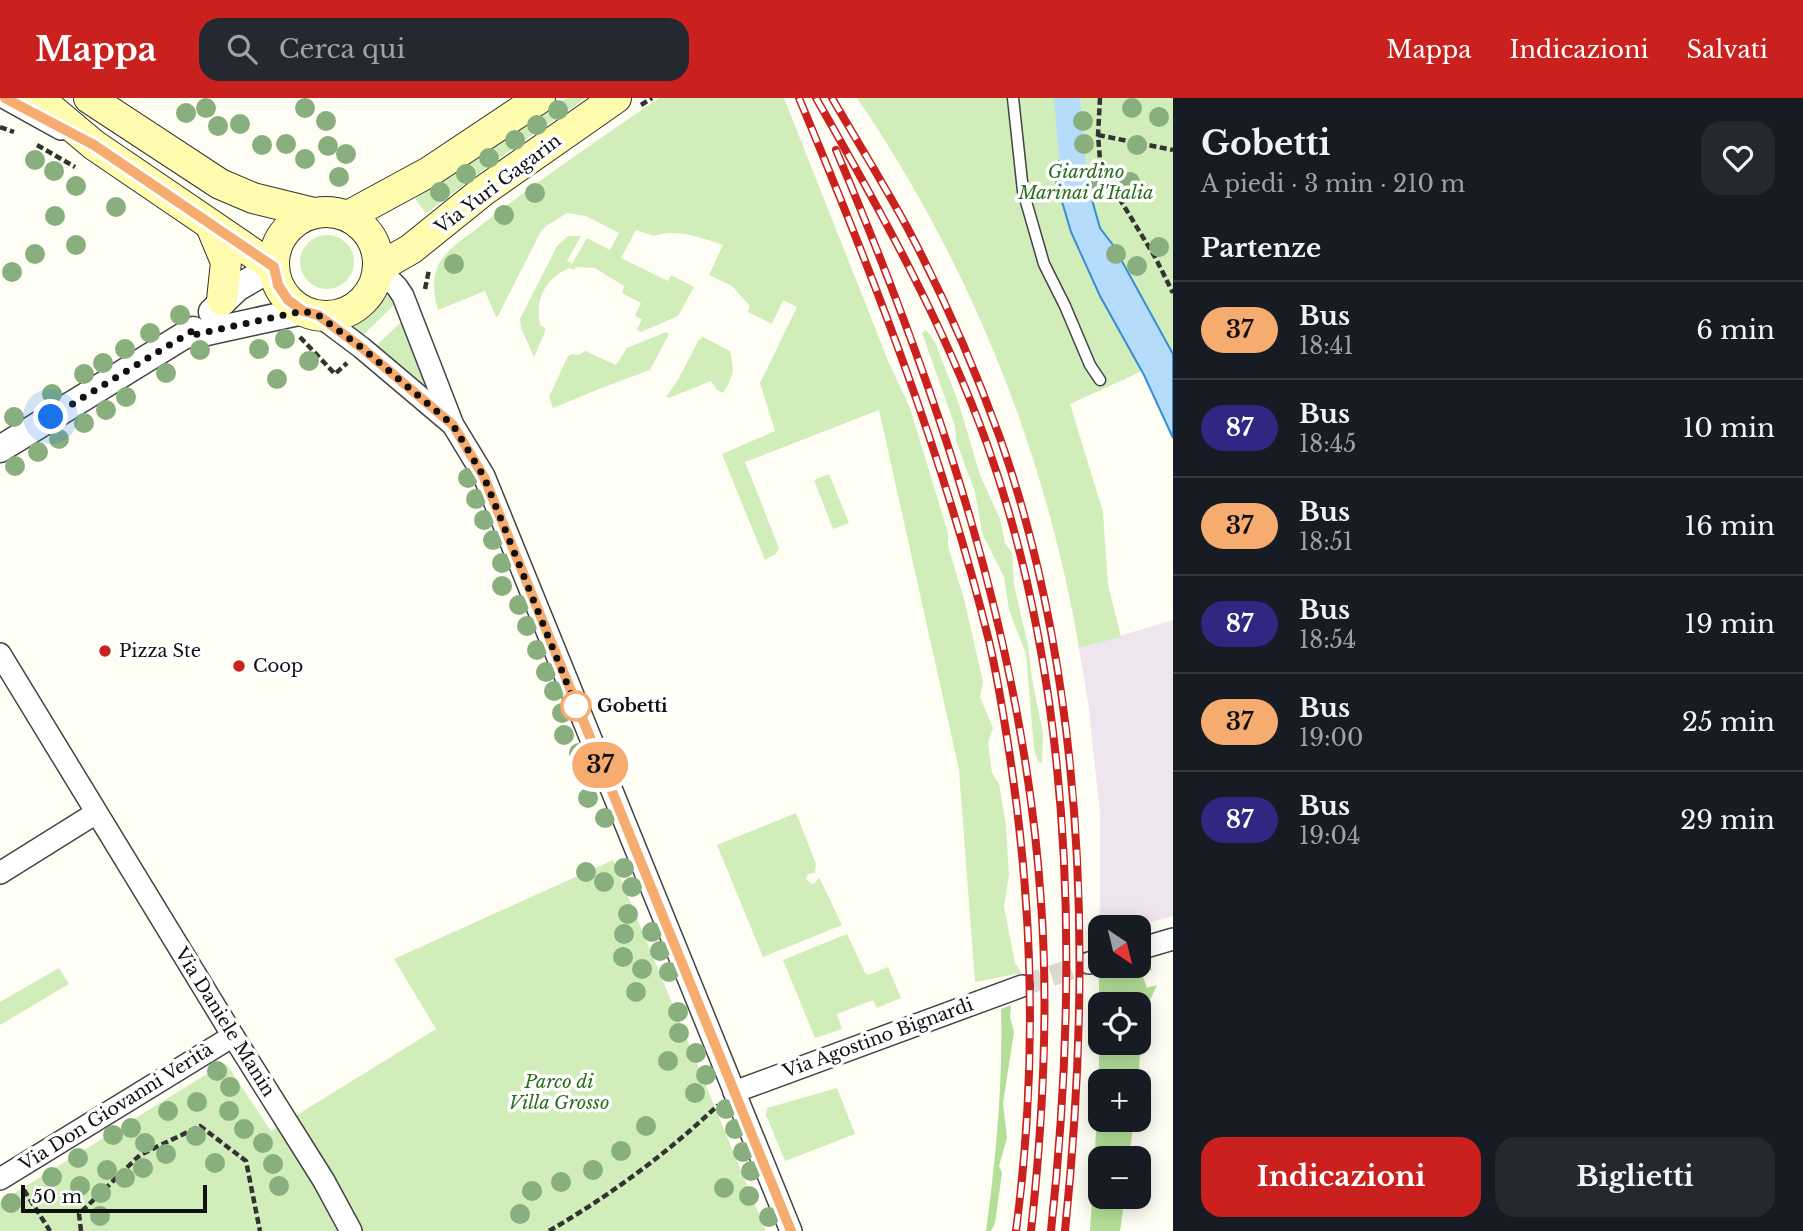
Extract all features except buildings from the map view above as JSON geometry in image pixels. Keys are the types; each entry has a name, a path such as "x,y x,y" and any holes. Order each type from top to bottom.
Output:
{"main road":[{"path":"89,98 220,184 253,198 314,212"},
{"path":"348,216 420,177 540,98"},
{"name":"Via Yuri Gagarin","path":"378,268 411,248 483,191 616,98"},
{"path":"15,103 94,145 274,267"},
{"path":"325,211 348,216 368,232 376,247 378,268 374,283 366,297 353,308 335,315 303,320 282,293 275,276 274,255 279,240 300,218 314,212 325,211"},
{"path":"211,226 226,262 222,300"}],"street":[{"path":"193,335 222,300 248,280 274,267"},
{"path":"378,268 397,286 403,296 453,425 484,477 726,1098 791,1231"},
{"path":"193,335 303,320 362,348 453,425"},
{"path":"0,449 194,330 193,335"},
{"name":"Via Daniele Manin","path":"0,654 324,1181 351,1231"},
{"path":"0,873 96,813"},
{"path":"1152,945 1173,939"},
{"name":"Via Agostino Bignardi","path":"726,1098 1022,986"},
{"name":"Via Don Giovanni Verità","path":"0,1179 233,1036"}],"lane":[{"path":"1013,98 1023,191 1044,264 1090,365 1100,380"}],"path":[{"path":"1100,98 1100,160 1173,293"},
{"path":"1098,135 1173,150"},
{"path":"425,296 428,271 433,261"},
{"path":"303,320 299,336 335,374"},
{"path":"549,1231 575,1216 656,1158 726,1098"},
{"path":"80,1231 79,1214 140,1155 200,1126 246,1161 260,1231"},
{"path":"21,1185 50,1231"}],"shaded area":[{"path":"1173,620 1173,916 1152,922 1152,915 1099,915 1100,813 1088,702 1079,648"}],"green space":[{"path":"567,98 586,98 502,156 428,212 425,212 416,200 417,197"},
{"path":"659,98 784,98 889,363 910,408 948,533 948,546 964,599 983,682 980,697 993,728 988,743 992,773 999,784 1006,826 1009,875 1004,907 1015,963 1022,973 975,982 959,770 879,410 745,462 779,548 776,554 765,560 722,454 775,431 760,383 797,307 783,300 772,324 748,312 750,306 732,286 709,275 723,245 688,234 654,236 636,230 621,258 668,281 671,275 694,287 678,316 641,332 637,330 642,319 635,316 641,303 622,293 624,286 595,268 569,268 548,284 541,298 540,325 545,328 545,332 534,357 521,328 520,319 557,246 568,236 581,236 567,261 572,264 587,238 610,250 619,233 586,216 567,213 540,233 498,316 496,317 485,291 438,310 434,289 435,273 450,250 545,177"},
{"name":"Giardino Marinai d'Italia","path":"857,98 1173,98 1173,357 1070,404 1103,512 1108,585 1121,637 1079,648 1065,575 1046,502 998,361 968,292 934,226"},
{"path":"327,235 346,243 354,262 346,281 327,289 308,281 300,262 308,243"},
{"path":"388,295 394,305 363,335 354,328 354,324 370,314"},
{"path":"403,323 427,383 425,385 378,347"},
{"path":"926,330 935,342 959,404 980,475 1000,519 1005,543 1012,553 1014,585 1028,645 1043,733 1042,763 1038,762 1034,749 1026,654 1009,610 1004,577 982,533 975,492 922,333"},
{"path":"666,332 669,334 650,370 553,408 549,397 568,356 579,355 585,351 616,365 627,348"},
{"path":"703,337 730,351 733,372 723,393 717,390 711,381 666,397 698,341"},
{"path":"829,474 849,523 833,529 814,480"},
{"path":"796,813 816,864 815,873 808,874 806,879 812,884 820,879 842,925 763,957 717,845"},
{"name":"Parco di Villa Grosso","path":"613,860 766,1231 0,1231 0,1202 223,1064 227,1065 271,1131 436,1029 394,959"},
{"path":"847,934 865,973 868,975 888,967 901,998 877,1008 873,1000 837,1014 842,1029 815,1038 783,960"},
{"path":"59,968 69,984 0,1025 0,1002"},
{"path":"1099,978 1143,978 1147,988 1157,985 1151,998 1151,992 1099,992"},
{"path":"1011,1005 1010,1017 1014,1032 1003,1103 1007,1138 999,1166 1002,1173 995,1223 991,1231 986,1231 998,1120 1001,1009"},
{"path":"1099,1055 1140,1055 1139,1069 1099,1069"},
{"path":"837,1088 855,1134 785,1161 766,1115 767,1108"},
{"path":"1096,1132 1132,1132 1131,1146 1095,1146"},
{"path":"1091,1209 1123,1209 1120,1231 1090,1231"}],"water":[{"path":"1059,161 1081,161 1100,228 1113,245 1173,354 1173,438 1144,375 1100,296 1071,232 1055,178"}],"waterway":[{"path":"1067,98 1078,197"}],"tunnel":[{"path":"1022,986 1088,963"}],"railway":[{"path":"799,98 880,298 928,434 971,571 998,684 1018,816 1030,994 1027,1112 1016,1231"},
{"path":"816,98 909,267 970,399 1016,538 1038,635 1053,734 1063,833 1066,934 1065,1034 1051,1231"},
{"path":"832,98 907,227 969,358 1000,438 1029,533 1051,631 1066,730 1076,831 1080,932 1074,1132 1065,1231"},
{"path":"836,150 873,240 941,424 995,612 1016,708 1031,805 1043,943 1044,1066 1031,1231"}],"bus line":[{"name":"37","path":"5,98 94,145 274,267 278,285 288,300 303,311 318,315 362,348 453,425 484,477 791,1231"}],"place":[{"name":"Pizza Ste","path":"105,651"},
{"name":"Coop","path":"239,666"},
{"name":"Gobetti","path":"576,706"}],"route":[{"path":"51,417 194,330 193,335 303,311 318,315 362,348 453,425 484,477 576,706"}]}
